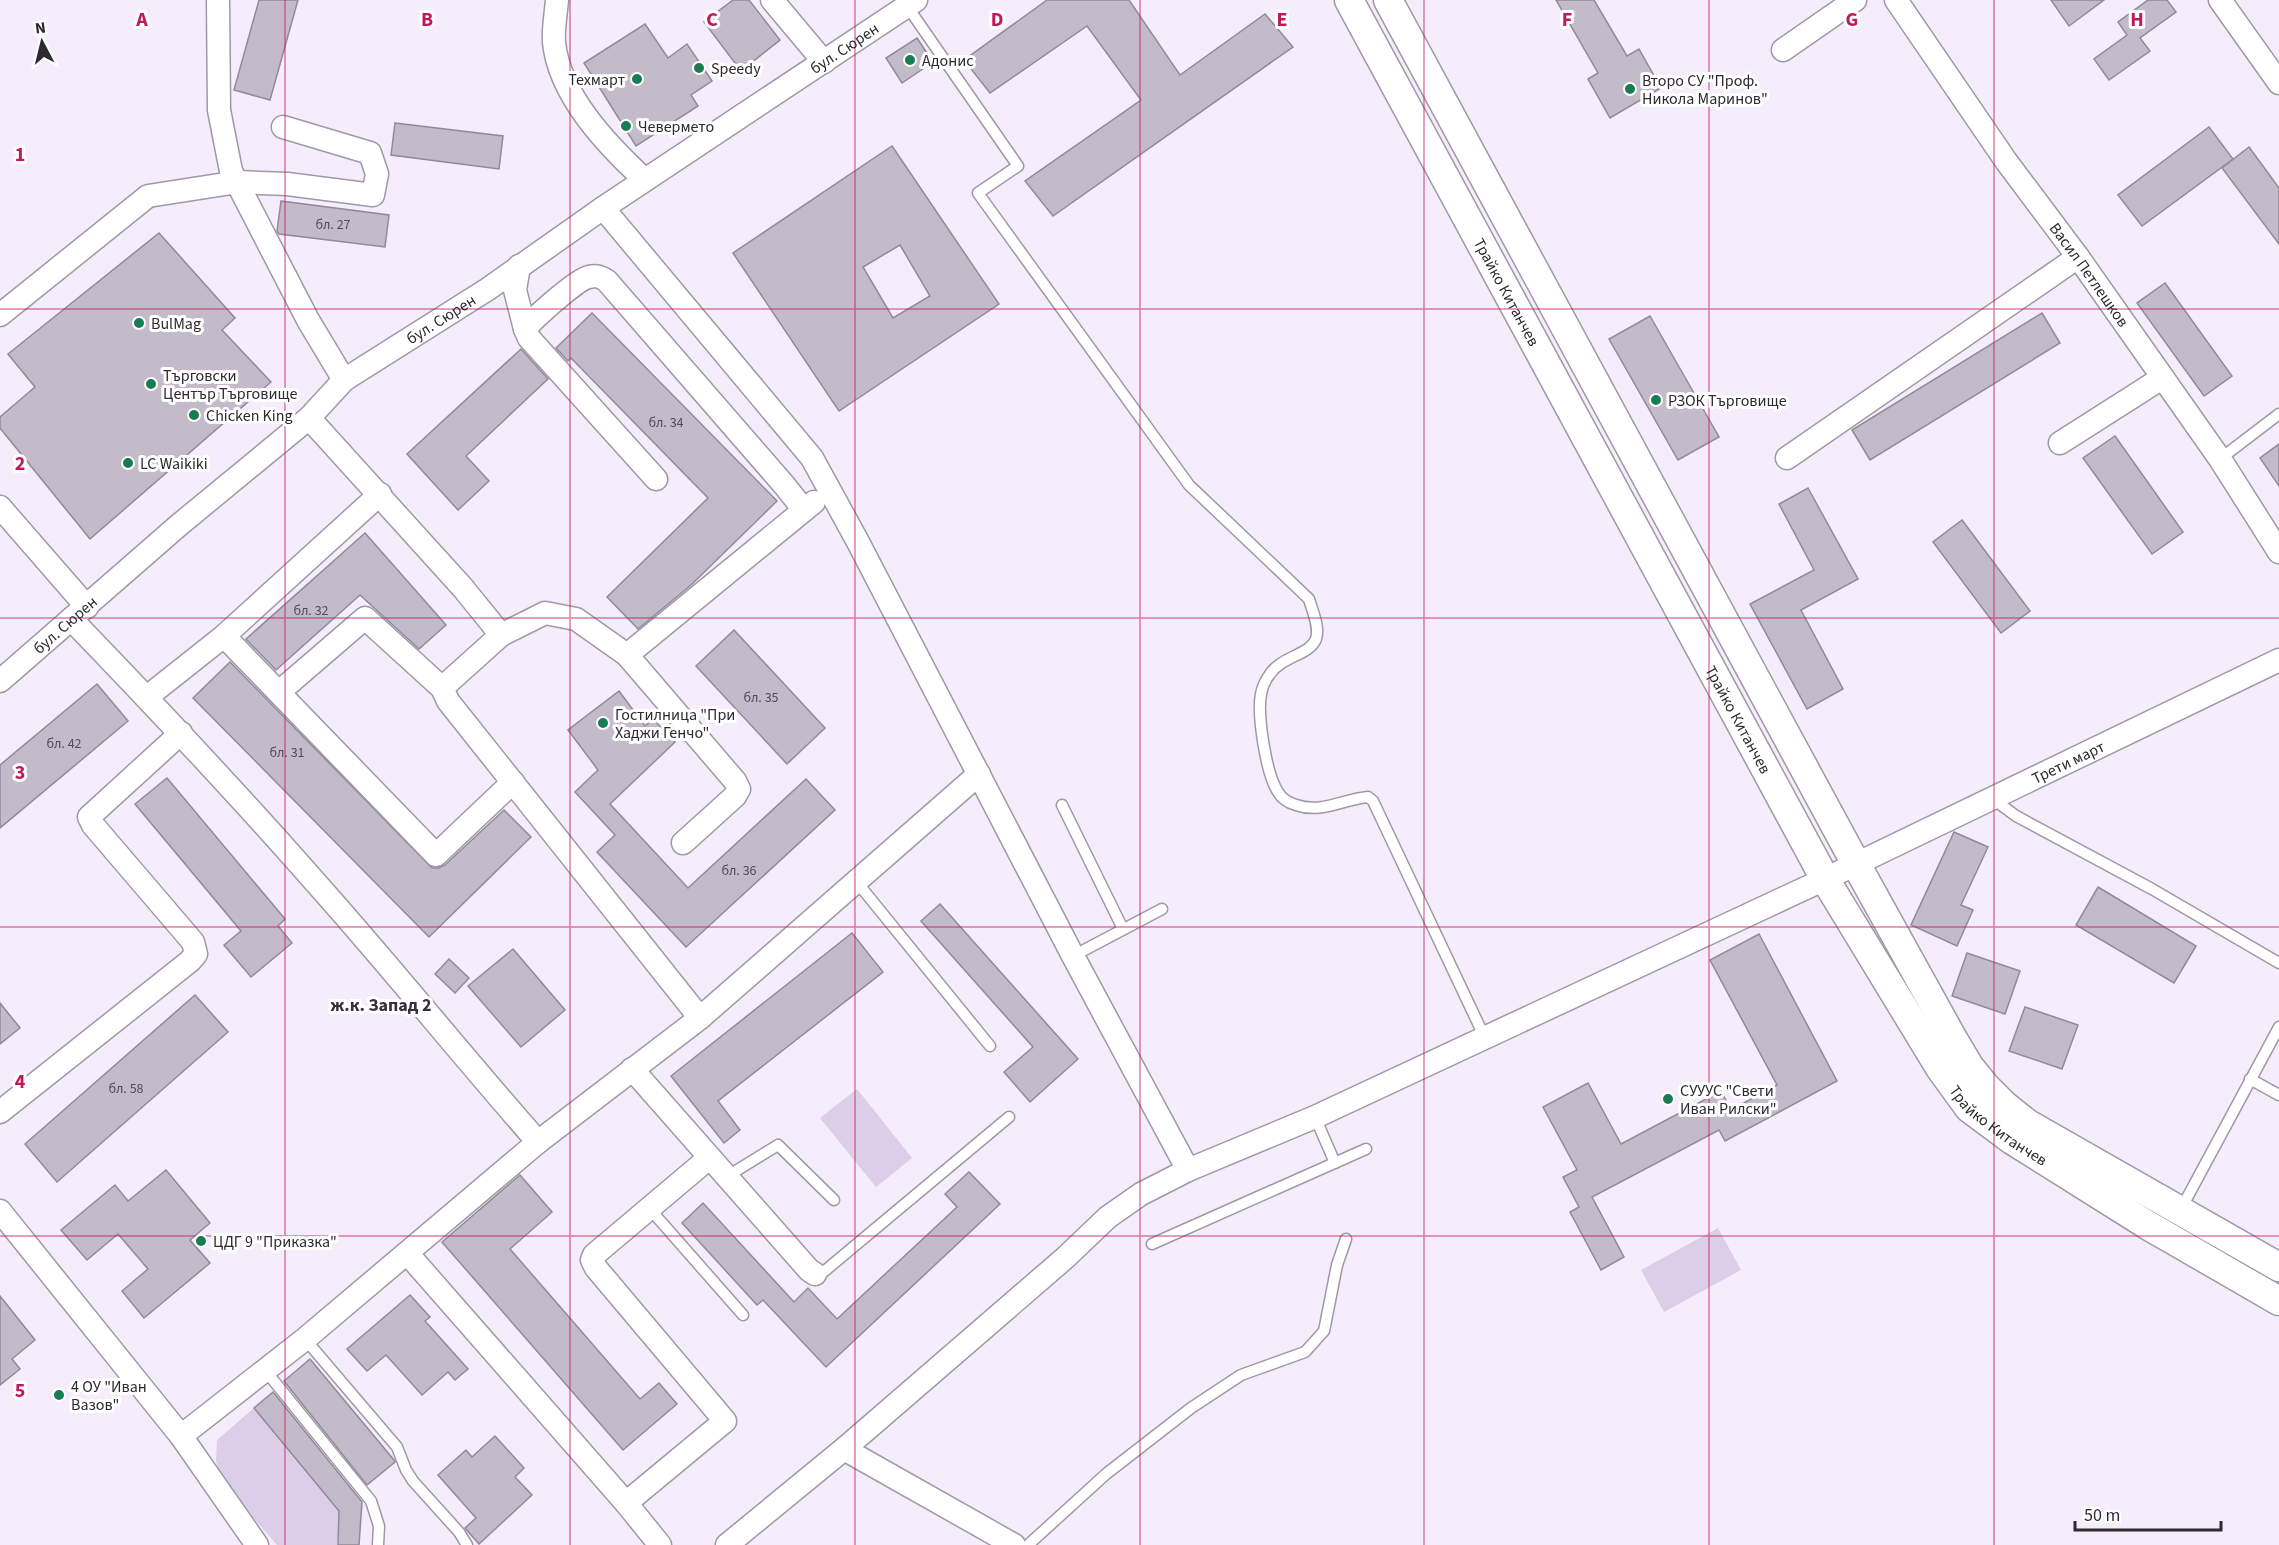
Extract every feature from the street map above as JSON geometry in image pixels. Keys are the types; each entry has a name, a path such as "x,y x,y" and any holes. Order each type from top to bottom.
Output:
{"street":[{"path":"218,0 219,110 231,171 308,320 344,380"},
{"path":"557,0 554,42 564,78 589,122 611,148 645,180"},
{"path":"772,0 824,62"},
{"name":"Трайко Китанчев","path":"1350,0 1825,879 1940,1068 1969,1108 2012,1140 2149,1226 2279,1301"},
{"name":"Трайко Китанчев","path":"1388,0 1856,864 1969,1066 2004,1105 2028,1124 2279,1267"},
{"path":"1783,50 1854,0"},
{"name":"Васил Петлешков","path":"1896,0 2006,161 2078,257 2220,459 2279,552"},
{"path":"2220,0 2279,83"},
{"name":"бул. Сюрен","path":"0,681 179,525 309,418 344,380 488,289 603,208 911,3"},
{"path":"0,315 148,196 238,182 287,183 373,195 377,174 370,153 283,127"},
{"path":"603,208 812,458 1188,1170"},
{"path":"1787,458 2078,257"},
{"path":"519,266 515,290 525,329 540,352 657,479"},
{"path":"525,329 533,319 587,277 599,276 607,281 804,510"},
{"path":"2060,443 2162,378"},
{"path":"309,418 380,494 501,635"},
{"path":"627,655 830,491"},
{"path":"147,697 224,636 380,494"},
{"path":"0,507 79,613 147,697 317,884 449,1041 538,1142"},
{"path":"442,688 501,635 545,613 576,619 627,655 735,781 739,789 735,796 683,843"},
{"path":"279,692 365,618 442,688 448,701 700,1017"},
{"path":"224,636 436,855 513,782"},
{"name":"Трети март","path":"727,1545 844,1449 1065,1258 1108,1217 1141,1194 1188,1170 1315,1117 1825,879 2279,660"},
{"path":"0,1112 196,954 193,942 93,825 89,817 181,733"},
{"path":"182,1436 305,1338 538,1142 700,1017 979,774"},
{"path":"632,1069 709,1158 815,1274"},
{"path":"626,1503 724,1421 596,1268 592,1260 594,1255 709,1158"},
{"path":"0,1211 182,1436 257,1545"},
{"path":"407,1253 626,1503 660,1545"},
{"path":"844,1449 1014,1545"}],"lane":[{"path":"911,3 1018,166 978,193 1189,486 1309,599 1316,621 1317,638 1309,649 1279,663 1270,674 1261,692 1260,710 1264,750 1279,794 1287,801 1299,806 1318,808 1368,797 1373,801 1485,1038"},
{"path":"2220,459 2279,414"},
{"path":"1993,798 2016,816 2152,889 2279,963"},
{"path":"1062,806 1123,929"},
{"path":"855,881 990,1046"},
{"path":"1073,956 1162,909"},
{"path":"2180,1210 2279,1027"},
{"path":"2250,1079 2279,1095"},
{"path":"815,1274 821,1274 1009,1117"},
{"path":"1315,1117 1335,1163"},
{"path":"726,1177 778,1145 834,1200"},
{"path":"1152,1244 1366,1149"},
{"path":"648,1208 743,1315"},
{"path":"1028,1545 1106,1474 1191,1408 1241,1375 1305,1352 1324,1331 1337,1265 1346,1239"},
{"path":"305,1338 397,1447 413,1481 459,1532 467,1545"},
{"path":"265,1370 371,1501 379,1526 378,1545"}],"shaded area":[{"path":"857,1089 912,1158 876,1187 820,1118"},
{"path":"1718,1228 1741,1270 1664,1312 1641,1270"},
{"path":"254,1408 339,1511 338,1545 277,1545 222,1482 216,1461 217,1440"}],"building":[{"path":"259,0 298,0 270,100 234,90"},
{"path":"733,0 749,0 780,40 741,71 704,22"},
{"path":"1047,0 1129,0 1180,75 1265,14 1293,47 1053,216 1025,181 1141,100 1087,26 990,93 964,60"},
{"path":"1556,0 1594,0 1627,56 1639,49 1661,88 1610,118 1588,79 1598,73"},
{"path":"2051,0 2104,0 2069,26"},
{"path":"2148,0 2167,0 2176,12 2140,38 2150,51 2109,80 2094,59 2127,35 2118,22"},
{"name":"Техмарт","path":"645,24 668,58 687,44 712,81 691,95 698,106 636,146 584,63"},
{"name":"Адонис","path":"917,38 933,62 902,83 886,58"},
{"path":"395,123 503,136 499,169 391,155"},
{"path":"2209,127 2233,159 2142,226 2118,195"},
{"path":"892,146 999,304 839,411 733,253","holes":["900,245 930,296 893,318 863,267"]},
{"path":"2249,147 2279,188 2279,244 2222,168"},
{"path":"281,201 389,215 385,247 279,234 277,231"},
{"name":"Търговски Център Търговище","path":"159,233 235,318 222,330 271,382 90,539 0,428 0,417 35,387 8,354"},
{"path":"2165,283 2232,376 2204,396 2137,303"},
{"path":"592,313 777,501 691,585 638,629 607,597 708,498 571,358 568,361 556,348"},
{"path":"2042,313 2060,343 1870,460 1852,430"},
{"path":"1650,316 1719,437 1678,460 1609,339"},
{"path":"521,349 548,379 466,456 489,481 458,510 407,454"},
{"path":"2115,436 2183,532 2152,554 2083,458"},
{"path":"2279,444 2279,486 2260,458"},
{"path":"1808,488 1858,579 1801,610 1843,689 1807,709 1750,604 1814,570 1779,504"},
{"path":"1962,520 2030,611 2001,633 1933,542"},
{"path":"365,533 446,625 419,649 360,595 276,670 246,639"},
{"path":"734,630 825,728 787,764 696,666"},
{"path":"230,662 432,868 445,865 504,810 531,837 429,937 193,698"},
{"path":"97,684 128,721 0,828 0,765"},
{"path":"619,691 645,726 653,719 675,742 610,804 688,888 806,779 835,810 686,947 597,852 615,835 575,792 598,770 568,730"},
{"path":"167,778 285,919 278,926 292,943 251,977 224,945 241,931 135,804"},
{"path":"1954,832 1988,847 1961,905 1973,910 1957,946 1911,925"},
{"path":"2098,887 2196,946 2174,983 2076,925"},
{"path":"940,904 1078,1059 1030,1102 1004,1072 1033,1047 921,921"},
{"path":"852,933 883,972 718,1101 740,1130 724,1143 671,1076"},
{"path":"1759,934 1837,1081 1725,1141 1719,1130 1592,1197 1624,1257 1601,1270 1570,1212 1579,1207 1563,1177 1577,1170 1543,1107 1588,1083 1621,1144 1721,1091 1731,1110 1777,1085 1710,960"},
{"path":"513,949 565,1010 521,1047 468,986"},
{"path":"1967,953 2020,971 2005,1014 1952,996"},
{"path":"449,959 469,978 455,993 435,974"},
{"path":"195,995 228,1032 57,1182 25,1144"},
{"path":"0,1003 20,1028 0,1044"},
{"path":"2025,1007 2078,1025 2062,1069 2009,1051"},
{"path":"166,1170 210,1223 190,1240 210,1263 144,1318 122,1291 148,1269 118,1234 87,1260 61,1230 115,1185 128,1201"},
{"path":"969,1172 1000,1204 826,1367 763,1300 757,1305 682,1223 703,1203 794,1302 808,1288 837,1319 957,1207 945,1194"},
{"path":"520,1175 552,1212 510,1249 640,1399 659,1383 677,1404 623,1450 442,1242"},
{"path":"410,1295 430,1317 425,1321 468,1369 455,1380 448,1372 422,1395 386,1355 367,1371 347,1349"},
{"path":"0,1296 35,1340 12,1359 20,1369 0,1385"},
{"path":"310,1359 395,1462 367,1485 284,1381"},
{"path":"273,1392 362,1502 359,1545 338,1545 339,1511 254,1408"},
{"path":"495,1436 524,1468 515,1477 532,1495 479,1544 465,1528 476,1518 438,1475 466,1450 472,1457"}],"place":[{"name":"Адонис","path":"910,60"},
{"name":"Speedy","path":"699,68"},
{"name":"Техмарт","path":"637,79"},
{"name":"Второ СУ \"Проф. Никола Маринов\"","path":"1630,89"},
{"name":"Чевермето","path":"626,126"},
{"name":"BulMag","path":"139,323"},
{"name":"Търговски Център Търговище","path":"151,384"},
{"name":"РЗОК Търговище","path":"1656,400"},
{"name":"Chicken King","path":"194,415"},
{"name":"LC Waikiki","path":"128,463"},
{"name":"Гостилница \"При Хаджи Генчо\"","path":"603,723"},
{"name":"СУУУС \"Свети Иван Рилски\"","path":"1668,1099"},
{"name":"ЦДГ 9 \"Приказка\"","path":"201,1241"},
{"name":"4 ОУ \"Иван Вазов\"","path":"59,1395"}],"district":[{"name":"ж.к. Запад 2","path":"381,1005"}]}
